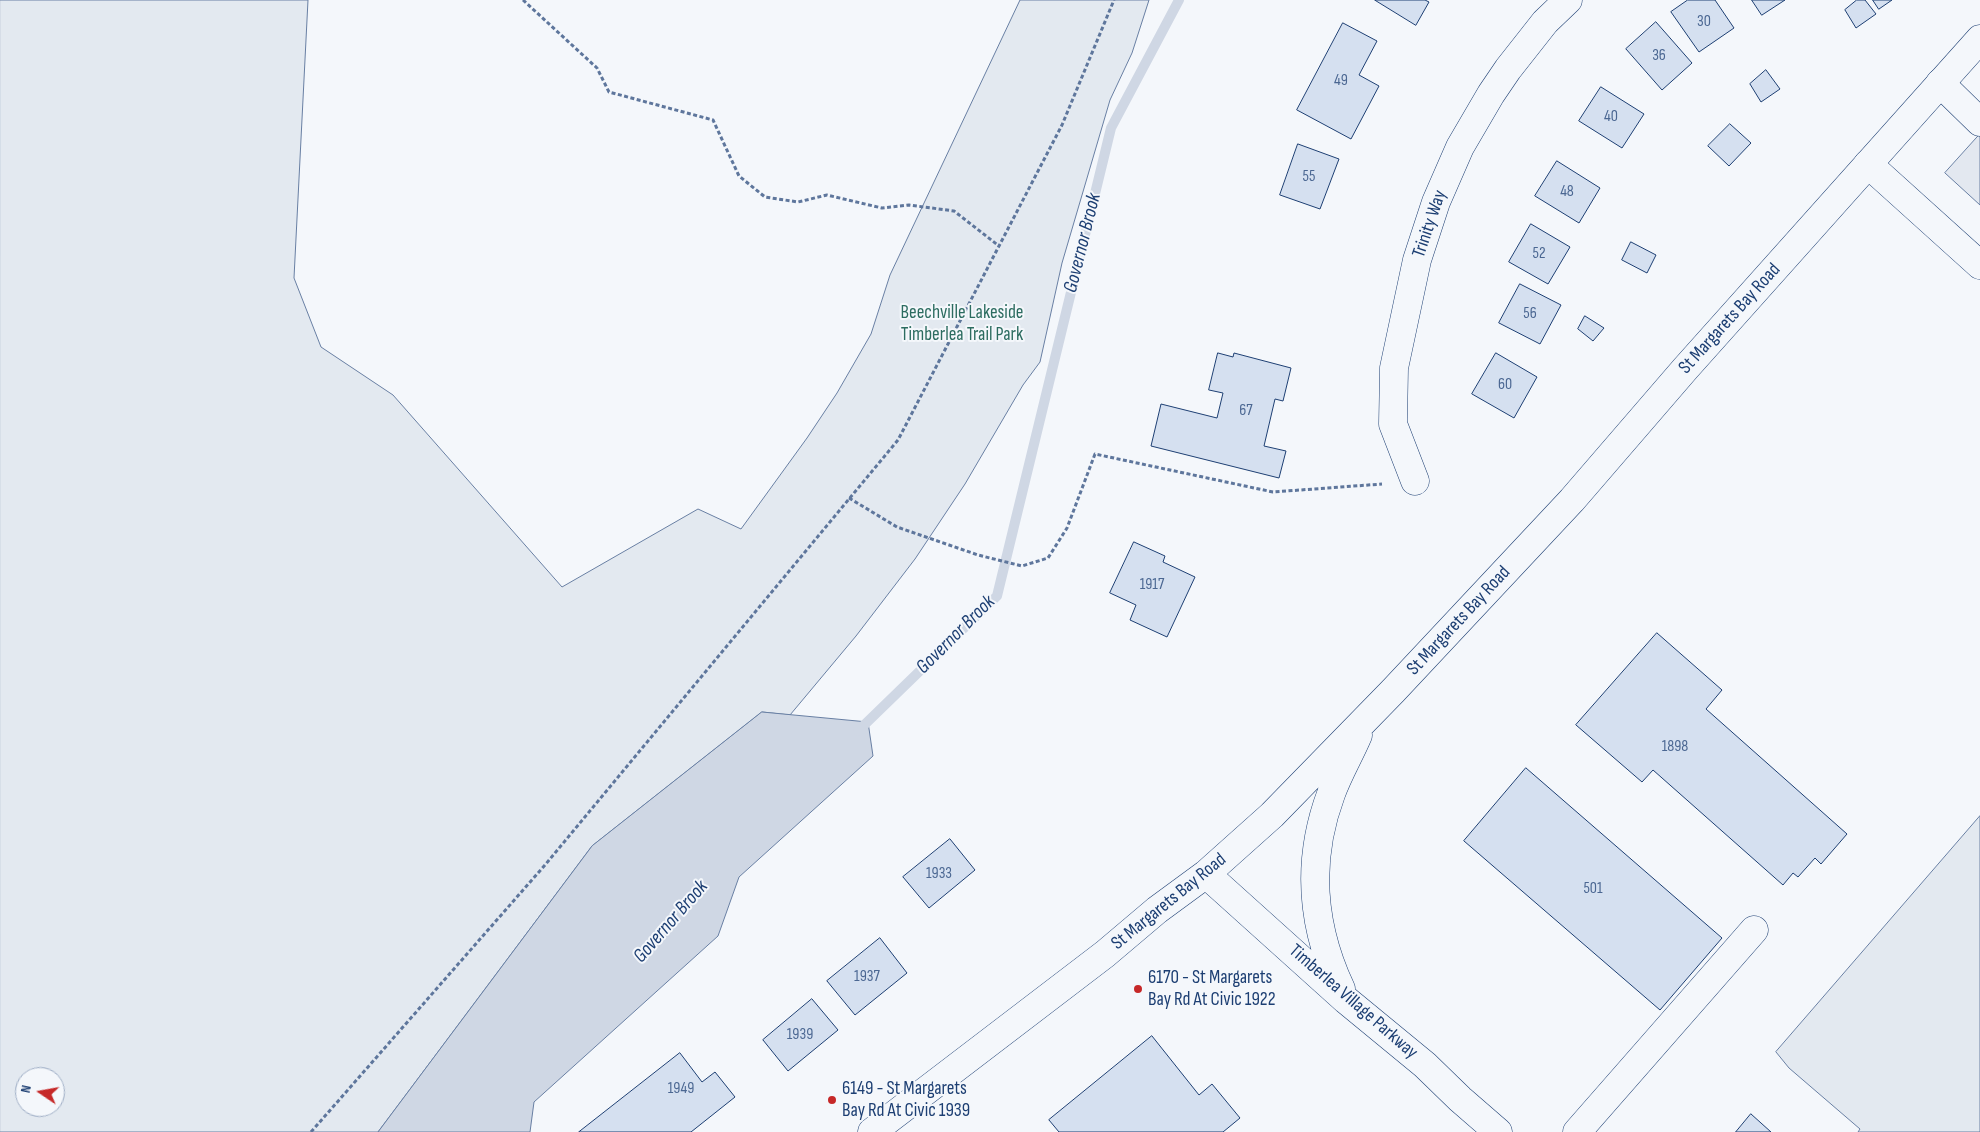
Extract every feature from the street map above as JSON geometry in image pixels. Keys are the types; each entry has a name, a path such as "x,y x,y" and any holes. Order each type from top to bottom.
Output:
{"main road":[{"name":"Trinity Way","path":"1415,481 1393,424 1393,415 1394,368 1417,260 1436,202 1460,147 1508,69 1540,29 1568,0"},
{"name":"St Margarets Bay Road","path":"872,1132 1105,954 1157,910 1206,874 1272,815 1365,720 1572,500 1980,39"},
{"path":"1940,83 1980,122"},
{"path":"1868,164 1980,265"},
{"path":"1346,1000 1331,968 1320,933 1314,898 1315,862 1320,827 1331,793 1365,720"},
{"name":"Timberlea Village Parkway","path":"1206,874 1346,1000 1426,1065 1460,1099 1498,1132"},
{"path":"1577,1132 1754,930"}],"path":[{"path":"523,0 597,68 609,92 713,120 739,176 765,197 798,202 827,195 882,208 908,205 954,211 999,246"},
{"path":"311,1132 545,865 898,440 1062,125 1114,0"},
{"path":"849,498 897,527 978,555 1022,566 1048,558 1068,528 1095,454 1273,492 1415,481"}],"green space":[{"name":"Beechville Lakeside Timberlea Trail Park","path":"0,0 308,0 294,278 321,347 393,395 562,587 698,509 741,529 837,393 871,334 890,275 1020,0 1149,0 1132,53 1110,100 1062,263 1040,362 1023,385 965,484 915,559 856,636 790,715 762,712 592,846 378,1132 0,1132"},
{"path":"1980,816 1980,1132 1858,1132 1860,1129 1789,1068 1776,1052"}],"shaded area":[{"path":"1980,134 1980,205 1945,173"}],"water":[{"path":"762,712 868,722 873,756 739,877 718,936 534,1102 530,1132 378,1132 592,846"}],"building":[{"path":"1375,0 1425,0 1429,2 1416,25"},
{"path":"1688,0 1715,0 1734,28 1699,52 1671,12"},
{"path":"1752,0 1785,0 1762,15"},
{"path":"1857,0 1865,0 1876,14 1856,28 1845,10"},
{"path":"1873,0 1892,0 1879,9"},
{"path":"1656,22 1692,63 1662,90 1626,49"},
{"path":"1343,23 1377,41 1359,75 1379,86 1351,139 1297,110"},
{"path":"1766,70 1780,89 1761,102 1750,84"},
{"path":"1601,87 1644,114 1622,148 1579,121"},
{"path":"1730,124 1751,143 1729,166 1708,146"},
{"path":"1298,144 1339,159 1320,209 1280,195"},
{"path":"1557,161 1600,188 1579,223 1535,196"},
{"path":"1531,224 1570,247 1548,284 1509,262"},
{"path":"1631,242 1656,255 1647,273 1622,260"},
{"path":"1520,284 1561,305 1540,344 1499,323"},
{"path":"1585,316 1604,328 1593,341 1578,329"},
{"path":"1218,353 1233,357 1234,353 1291,368 1283,401 1275,399 1264,446 1286,451 1279,478 1151,446 1161,404 1217,418 1223,393 1209,390"},
{"path":"1496,353 1537,377 1514,418 1472,394"},
{"path":"1134,542 1165,556 1163,562 1195,577 1167,637 1130,620 1136,605 1110,593"},
{"path":"1657,633 1722,690 1706,709 1847,834 1821,864 1815,858 1798,877 1793,873 1783,885 1653,770 1642,782 1576,725"},
{"path":"1526,768 1722,938 1660,1010 1464,841"},
{"path":"950,839 975,870 929,908 903,877"},
{"path":"880,938 907,973 855,1015 827,981"},
{"path":"812,999 838,1030 788,1071 763,1040"},
{"path":"1152,1036 1199,1095 1212,1084 1240,1118 1223,1132 1059,1132 1049,1120"},
{"path":"680,1053 702,1082 715,1072 735,1097 691,1132 579,1132"},
{"path":"1751,1114 1771,1132 1736,1132"}],"waterway":[{"name":"Governor Brook","path":"858,731 997,596 1111,128 1179,0"}],"place":[{"name":"6170 - St Margarets Bay Rd At Civic 1922","path":"1138,989"},
{"name":"6149 - St Margarets Bay Rd At Civic 1939","path":"832,1100"}]}
